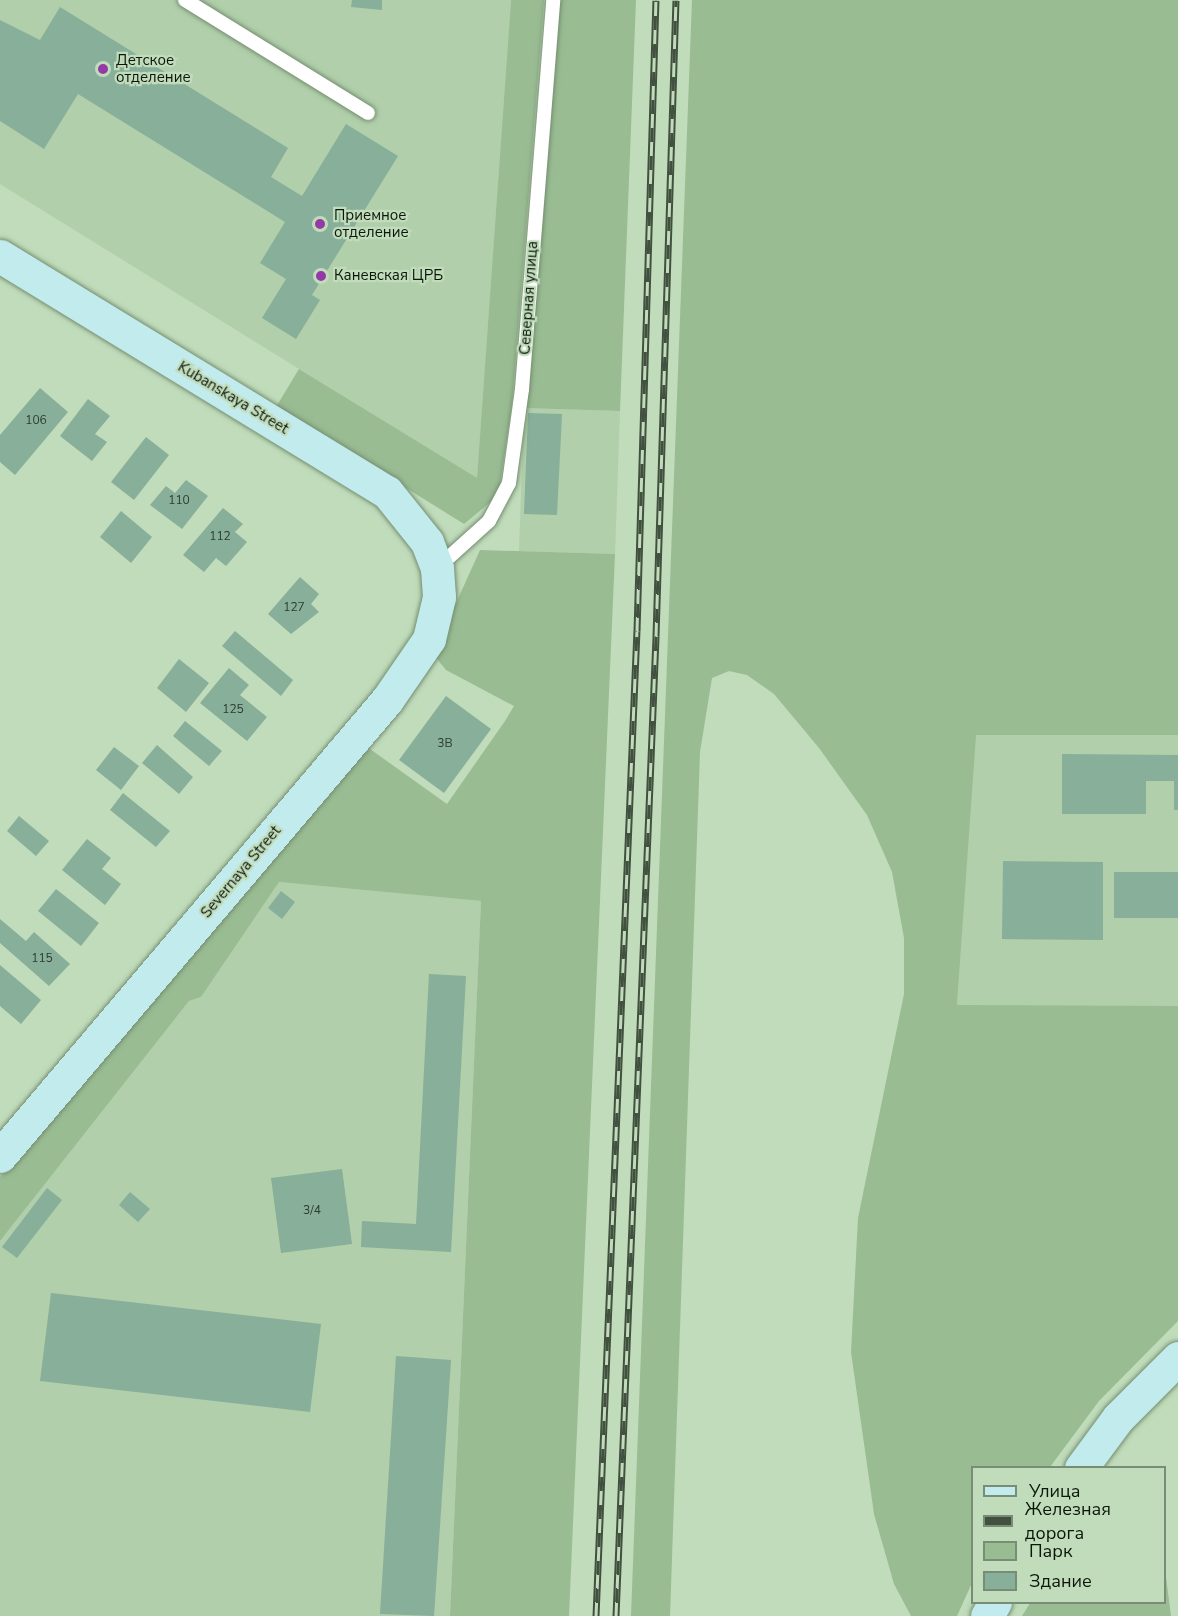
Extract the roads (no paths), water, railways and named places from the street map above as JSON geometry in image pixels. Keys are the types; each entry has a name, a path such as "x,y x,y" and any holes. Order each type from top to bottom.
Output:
{"street":[{"name":"Kubanskaya Street","path":"0,256 387,492 418,525 437,568"},
{"name":"Severnaya Street","path":"0,1156 387,700 433,628 439,597 437,568"},
{"path":"1082,1466 1118,1418 1178,1358"}],"lane":[{"path":"185,0 368,113"},
{"name":"Северная улица","path":"437,568 489,521 509,483 522,389 553,0"}],"railway":[{"path":"596,1616 637,631 656,0"},
{"path":"616,1616 656,636 676,0"}],"place":[{"name":"Детское отделение","path":"103,69"},
{"name":"Приемное отделение","path":"320,224"},
{"name":"Каневская ЦРБ","path":"321,276"}]}
